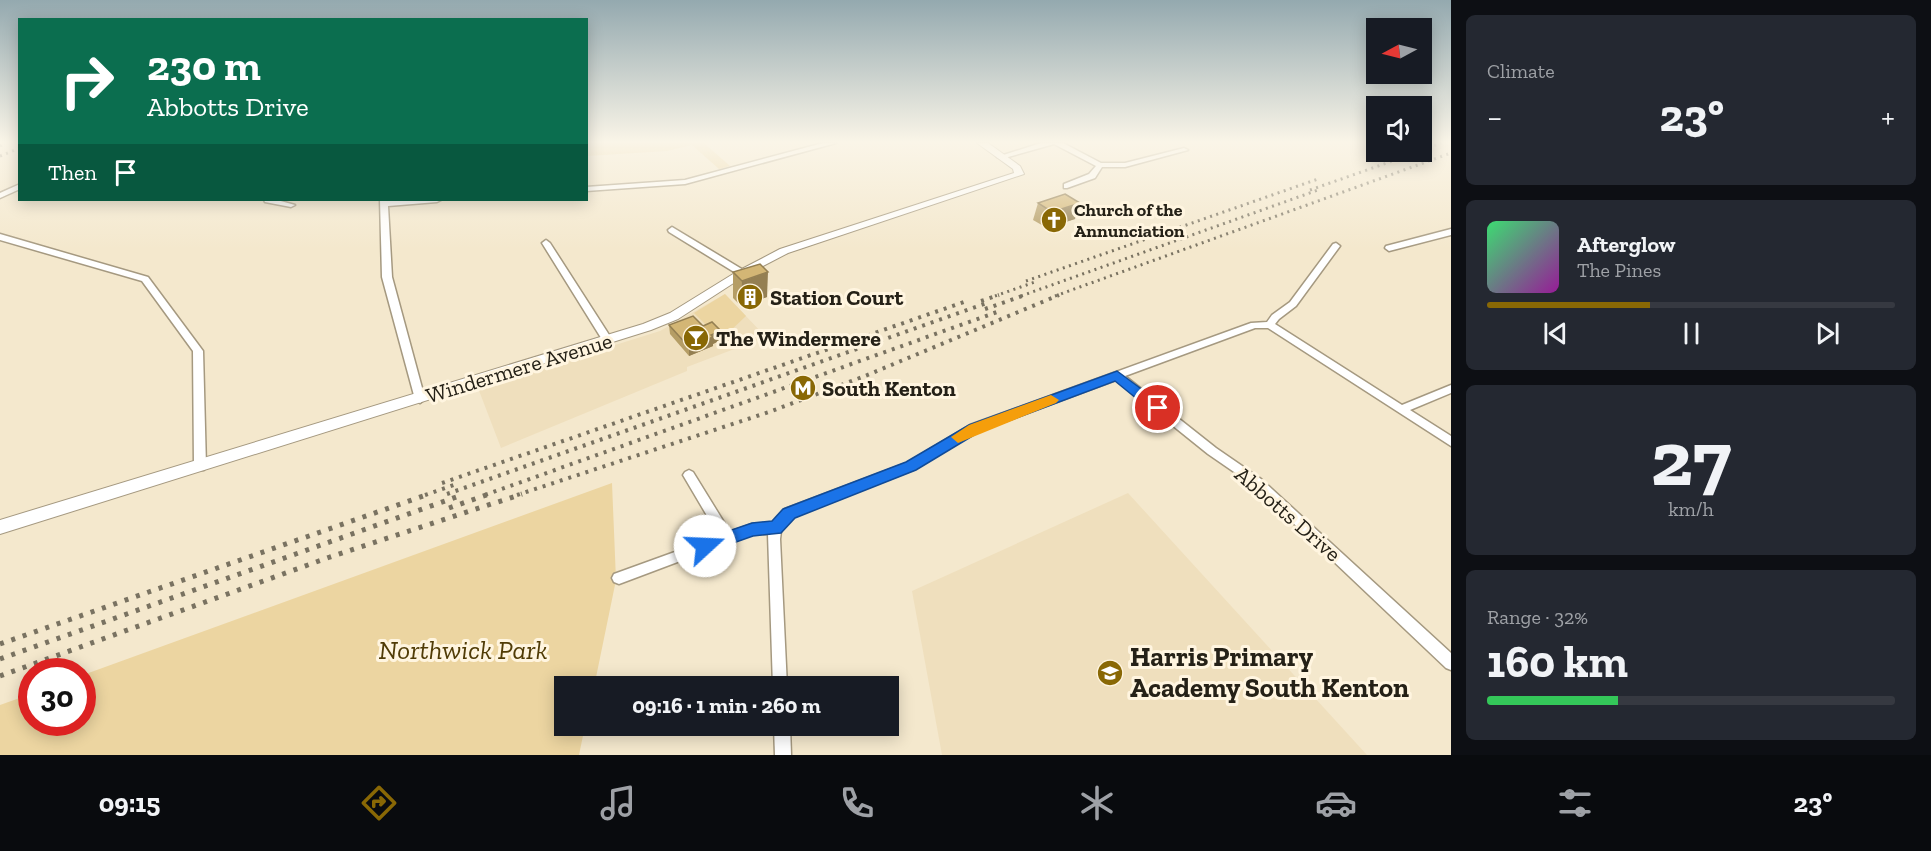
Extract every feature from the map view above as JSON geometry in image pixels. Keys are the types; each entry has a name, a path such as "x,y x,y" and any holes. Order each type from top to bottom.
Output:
{"street":[{"path":"588,189 702,178"},
{"name":"Windermere Avenue","path":"0,527 608,340 674,316 742,273 807,242 1007,178"},
{"path":"1067,186 1086,178"},
{"path":"0,196 18,187"},
{"path":"273,201 291,205"},
{"path":"410,201 384,202 387,277 420,399"},
{"path":"672,230 742,273"},
{"path":"1389,248 1451,232"},
{"path":"0,237 145,279 198,351 200,467"},
{"path":"546,243 608,340"},
{"path":"1270,325 1275,317 1293,304 1336,246"},
{"path":"780,676 774,539 776,529 789,513 911,466 974,429 1254,325 1270,325 1451,442"},
{"name":"Abbotts Drive","path":"1117,375 1212,451 1257,482 1451,663"},
{"path":"1402,409 1451,389"},
{"path":"689,476 727,538"},
{"path":"619,578 752,529 767,527 776,529"},
{"path":"782,736 783,755"}],"shaded area":[{"path":"725,294 766,337 687,367 687,371 501,448 478,388 660,331"},
{"name":"Harris Primary Academy South Kenton","path":"1128,493 1367,755 942,755 912,591"}],"green space":[{"path":"725,294 746,316 727,334 710,329 694,313"},
{"name":"Northwick Park","path":"612,483 616,580 596,676 554,676 554,736 583,736 579,755 0,755 0,705 18,699 18,736 96,736 96,670"}],"building":[{"path":"1065,194 1080,203 1052,212 1038,203"},
{"path":"760,264 768,272 742,281 733,272"},
{"path":"693,316 703,326 712,322 721,331 689,347 669,325"}],"railway":[{"path":"1310,190 1343,178"},
{"path":"1055,296 1381,178"},
{"path":"1026,281 1318,179"},
{"path":"1021,296 1318,190"},
{"path":"995,296 1035,282"},
{"path":"981,301 999,295"},
{"path":"985,309 1025,295"},
{"path":"517,495 769,412 865,376 1059,295"},
{"path":"442,483 964,302"},
{"path":"447,494 990,302"},
{"path":"485,495 997,312"},
{"path":"425,495 454,485"},
{"path":"0,644 429,494"},
{"path":"449,508 489,494"},
{"path":"0,676 330,557 522,494"},
{"path":"0,659 459,496"}],"slow traffic":[{"path":"958,437 1051,400"}],"place":[{"name":"Church of the Annunciation","path":"1054,220"},
{"name":"Station Court","path":"750,297"},
{"name":"The Windermere","path":"696,338"},
{"name":"South Kenton","path":"803,388"},
{"name":"Harris Primary Academy South Kenton","path":"1110,673"}],"route":[{"path":"705,546 752,529 767,527 776,529 789,513 911,466 974,429 1117,375 1158,408"}]}
